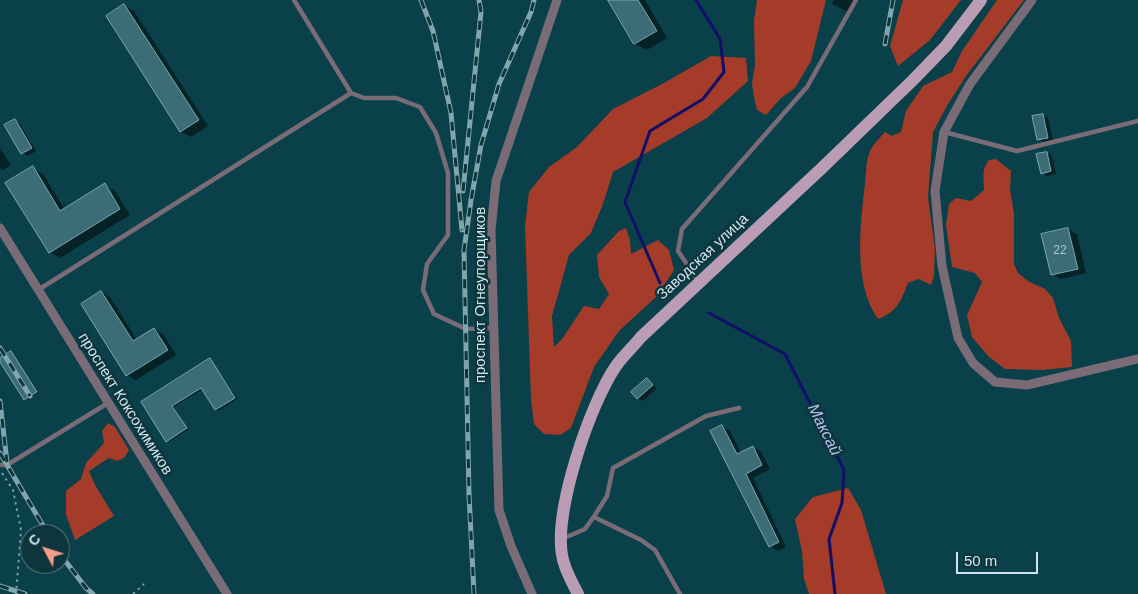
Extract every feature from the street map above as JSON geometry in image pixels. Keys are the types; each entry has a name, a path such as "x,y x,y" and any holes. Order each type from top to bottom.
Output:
{"main road":[{"name":"Заводская улица","path":"578,594 567,572 562,556 561,540 567,493 596,401 616,366 635,344 913,80 946,46 981,0"}],"street":[{"name":"проспект Огнеупорщиков","path":"532,594 511,546 499,510 491,230 496,181 557,0"},
{"path":"1032,0 970,84 944,132 935,192 942,266 958,338 973,363 996,382 1026,385 1138,359"},
{"name":"проспект Коксохимиков","path":"0,228 227,594"}],"lane":[{"path":"294,0 351,93 364,98 396,98 420,107 436,133 448,173 448,235 427,264 424,290 434,314 466,329 494,328"},
{"path":"700,283 678,251 682,228 806,87 856,0"},
{"path":"38,290 351,93"},
{"path":"944,132 1017,151 1138,121"},
{"path":"0,467 7,465 108,403"},
{"path":"561,540 584,529 594,517 607,496 613,468 706,416 739,408"},
{"path":"594,517 634,536 655,550 680,594"}],"path":[{"path":"0,467 12,490 21,530 16,594"},
{"path":"133,594 144,584"}],"shaded area":[{"path":"757,0 826,0 811,61 795,88 781,98 766,115 757,110 752,83 755,65 754,21"},
{"path":"903,0 961,0 930,40 898,66 890,46"},
{"path":"997,0 1024,0 966,76 933,132 928,197 935,249 934,276 931,285 919,279 908,283 898,305 890,313 878,319 870,305 865,289 860,254 861,217 870,151 885,132 892,136 901,132 906,111 923,86 952,72 962,51"},
{"path":"711,56 746,58 748,81 707,118 613,172 591,233 569,255 552,316 554,347 562,339 584,306 599,309 609,294 599,277 597,255 619,231 626,228 630,240 631,254 658,240 669,250 674,270 656,297 619,331 594,367 571,428 560,435 544,434 534,424 531,399 525,226 529,192 549,167 577,147 613,109"},
{"path":"996,159 1011,171 1010,189 1014,214 1014,264 1018,273 1028,281 1045,289 1053,298 1059,318 1071,341 1072,367 1042,370 1005,369 988,356 972,337 967,315 982,282 975,273 952,267 946,225 949,204 956,198 971,201 984,190 985,167 989,160"},
{"path":"108,423 115,427 129,450 124,458 117,461 109,458 89,471 95,485 114,516 75,540 66,515 66,491 81,479 86,463 104,443 102,431"},
{"path":"848,488 861,510 886,594 809,594 804,579 802,551 795,519 813,497"}],"building":[{"path":"608,0 638,0 657,31 634,44"},
{"path":"124,4 199,120 180,132 106,16"},
{"path":"1043,114 1048,138 1037,140 1032,116"},
{"path":"15,119 32,148 21,154 4,125"},
{"path":"1047,152 1051,171 1041,174 1036,154"},
{"path":"33,166 60,211 105,183 120,209 49,253 5,183"},
{"path":"1068,228 1078,269 1051,275 1041,234"},
{"path":"101,291 133,341 154,328 168,350 126,376 81,304"},
{"path":"11,351 37,392 24,400 0,362 0,358"},
{"path":"210,358 235,398 215,410 201,388 172,406 187,428 166,442 141,402"},
{"path":"647,378 653,385 637,399 631,392"},
{"path":"722,425 737,454 753,446 762,465 746,474 779,542 769,547 710,431"}],"waterway":[{"name":"Максай","path":"660,283 625,202 650,131 703,99 724,72 720,39 696,0"},
{"name":"Максай","path":"709,313 785,354 844,470 842,503 829,539 835,594"}],"railway":[{"path":"421,0 433,31 451,113 462,230"},
{"path":"463,191 481,12 479,0"},
{"path":"474,594 469,494 464,250 481,145 499,84 531,12 534,0"},
{"path":"885,44 893,0"},
{"path":"0,348 30,396"},
{"path":"0,401 7,462"},
{"path":"0,453 42,524"},
{"path":"70,567 93,594"},
{"path":"0,586 25,594"}]}
